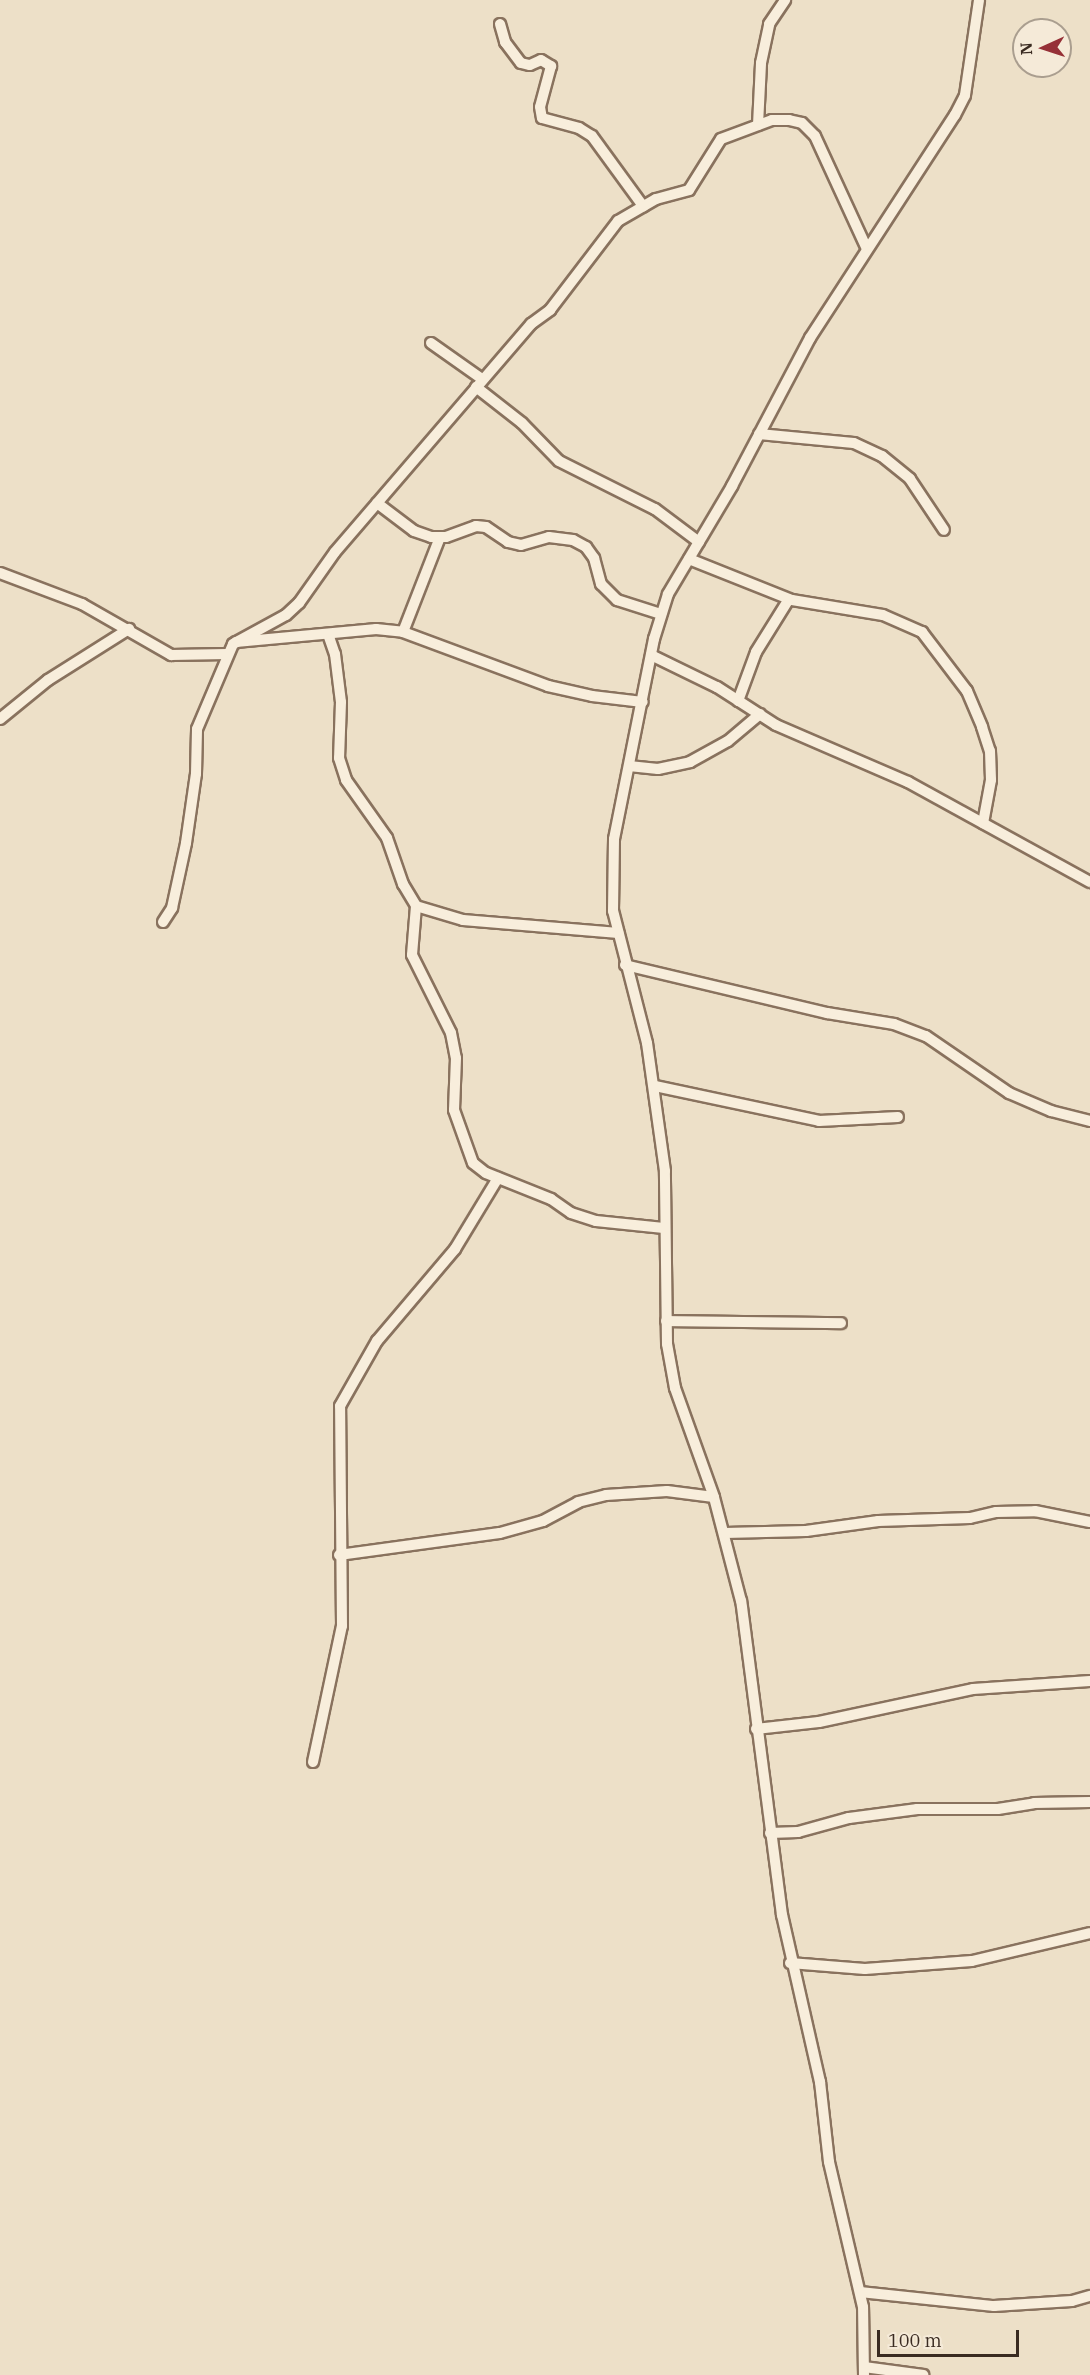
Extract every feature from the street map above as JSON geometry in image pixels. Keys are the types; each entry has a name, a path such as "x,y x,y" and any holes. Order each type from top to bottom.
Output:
{"street":[{"path":"758,125 761,63 769,24 785,0"},
{"path":"923,2375 864,2371 866,2337 860,2292 829,2162 820,2082 790,1963 770,1833 741,1601 714,1497 675,1388 666,1321 665,1171 655,1086 618,933 612,887 614,839 661,614 810,338 939,142 965,96 979,0"},
{"path":"500,24 512,55 521,63 530,65 541,60 551,66 540,107 542,118 579,128 592,136 643,206"},
{"path":"163,922 172,908 188,834 196,774 197,729 227,654 236,642 286,615 299,603 377,503 479,383 531,324 550,310 618,221 643,206 689,190 717,143 758,125 789,120 802,123 815,136 867,249"},
{"path":"431,343 479,383 559,461 655,509 699,542"},
{"path":"759,434 854,443 882,456 910,479 944,530"},
{"path":"377,503 414,531 440,537 476,526 486,527 508,542 521,545 549,537 573,540 586,547 594,558 601,584 617,600 661,614"},
{"path":"403,632 440,537"},
{"path":"689,559 789,599 883,615 922,632 967,691 990,751 991,780 983,823"},
{"path":"0,573 57,593 129,629 171,655 227,654"},
{"path":"738,700 756,652 789,599"},
{"path":"0,719 48,680 129,629"},
{"path":"236,642 376,629 403,632 548,686 601,698 643,702"},
{"path":"328,634 335,654 341,702 343,769 358,798 387,838 403,885 416,906 412,955 451,1034 456,1059 454,1110 473,1163 498,1178 551,1199 571,1214 596,1221 664,1228"},
{"path":"651,655 738,700 760,714 874,770 908,782 1090,882"},
{"path":"629,766 658,769 690,762 728,741 760,714"},
{"path":"416,906 463,920 618,933"},
{"path":"625,965 827,1013 894,1024 926,1036 1009,1093 1051,1111 1090,1121"},
{"path":"655,1086 819,1121 898,1117"},
{"path":"313,1762 342,1626 339,1555 340,1406 376,1341 455,1249 498,1178"},
{"path":"666,1321 841,1323"},
{"path":"339,1555 500,1533 543,1521 578,1502 606,1495 667,1491 714,1497"},
{"path":"725,1533 806,1531 878,1521 970,1518 996,1512 1035,1511 1090,1522"},
{"path":"756,1729 819,1722 973,1689 1090,1681"},
{"path":"770,1833 798,1832 836,1820 917,1809 998,1809 1034,1803 1090,1802"},
{"path":"790,1963 865,1970 972,1961 1090,1933"},
{"path":"860,2292 994,2306 1072,2301 1090,2296"}]}
